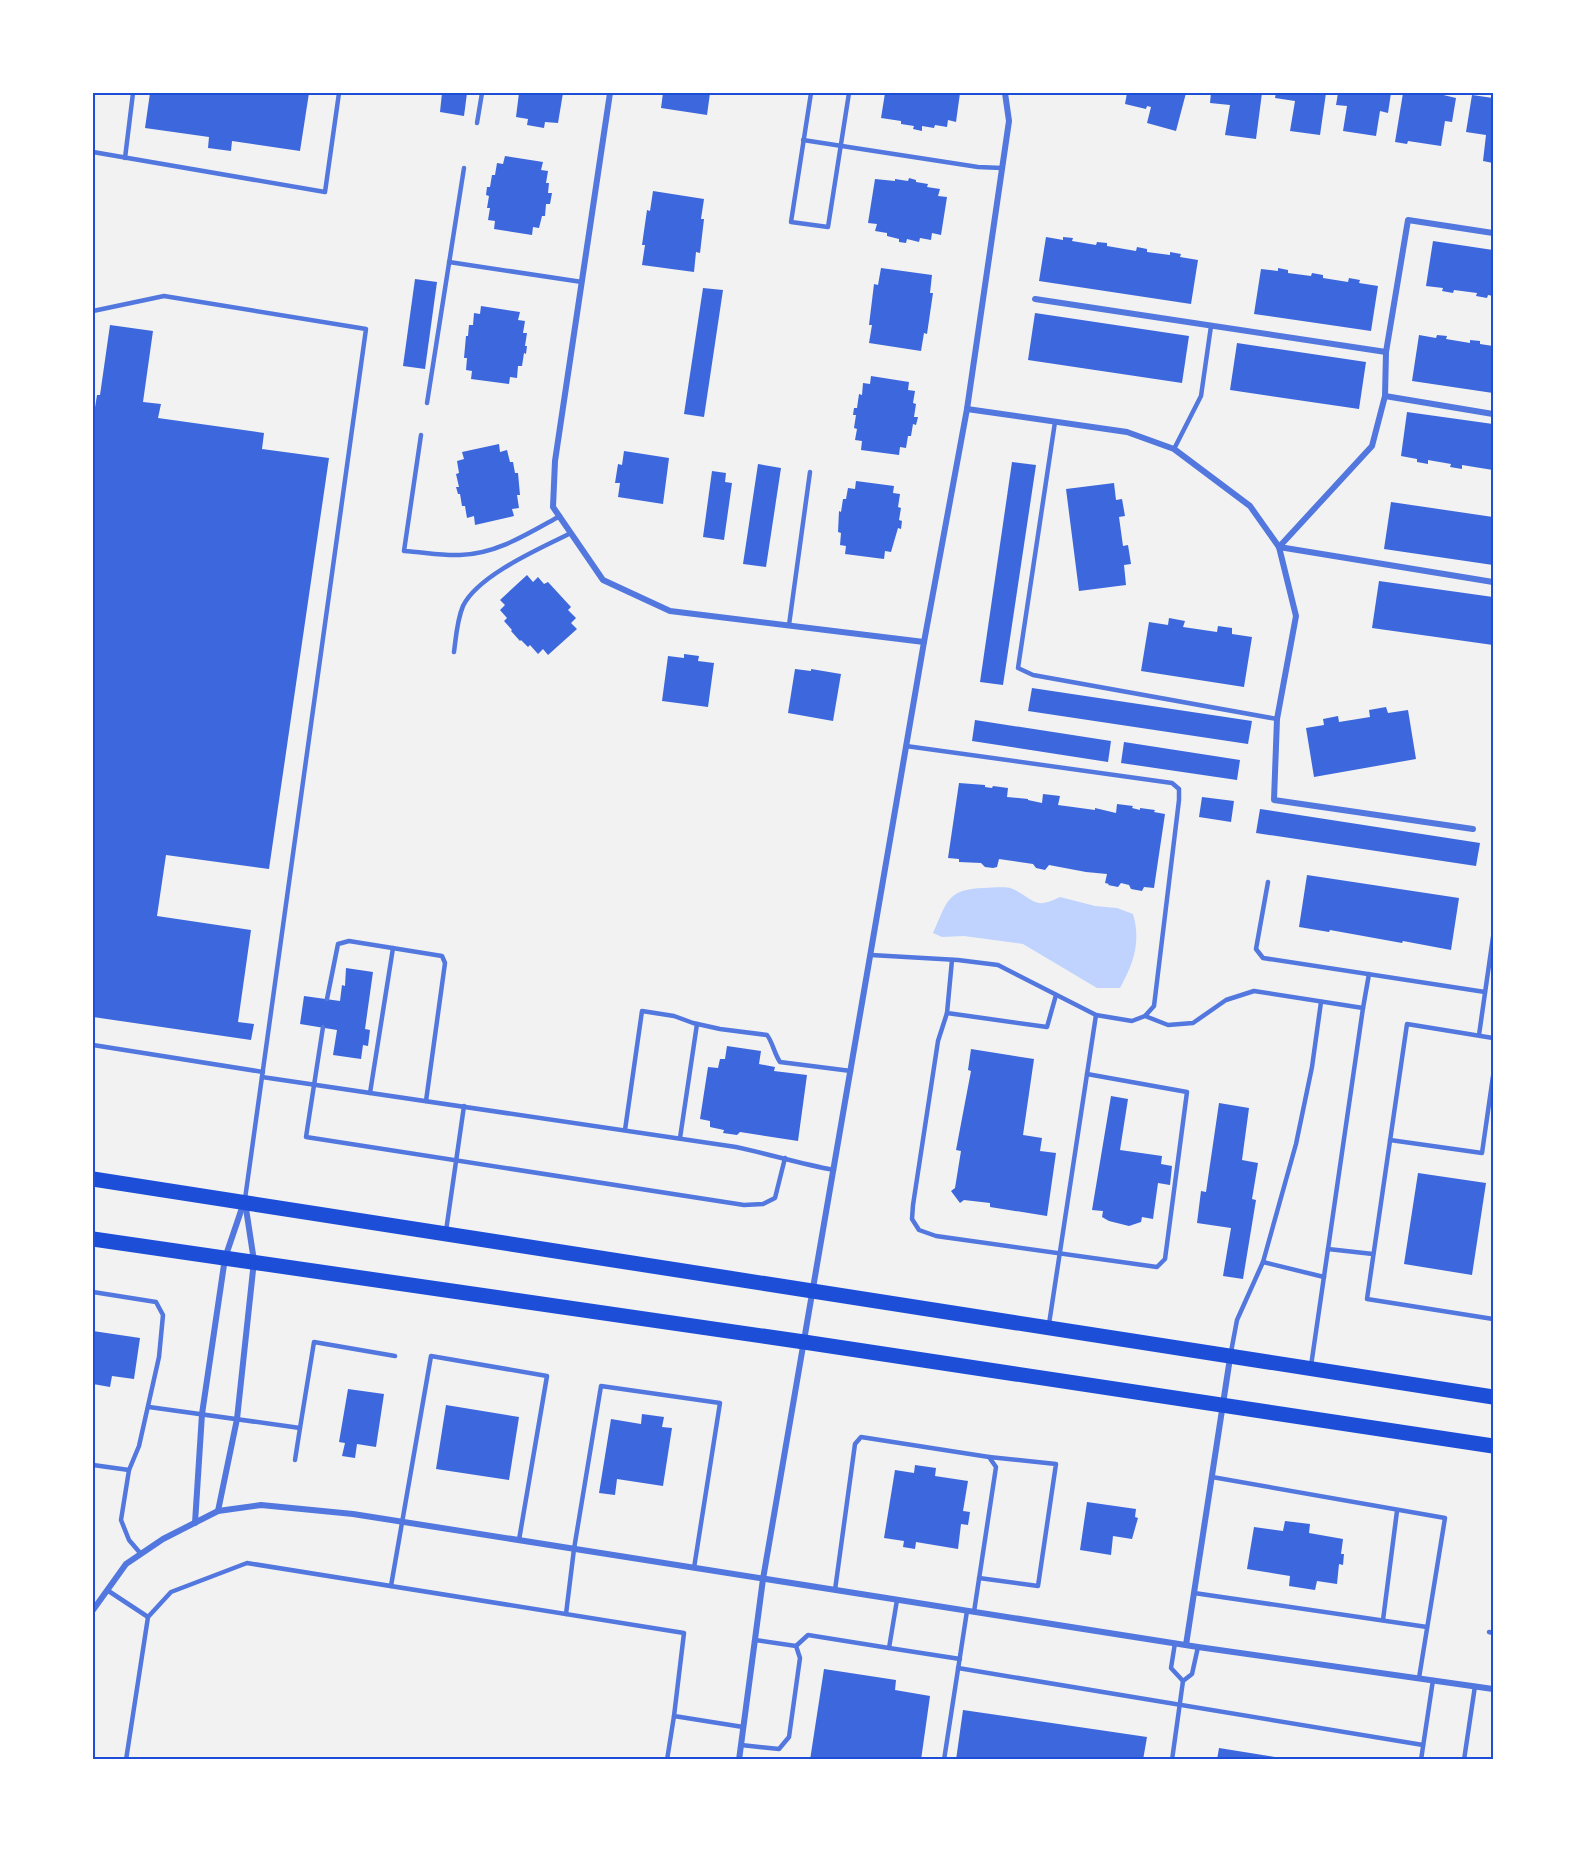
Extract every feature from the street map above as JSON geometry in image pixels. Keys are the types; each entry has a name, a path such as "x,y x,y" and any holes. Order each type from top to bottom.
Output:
{"main road":[{"path":"93,1179 1493,1397"},
{"path":"93,1239 804,1342 1493,1446"}],"street":[{"path":"610,93 555,461 554,507 603,580 670,611 924,642"},
{"path":"739,1760 763,1579 924,642 967,409 1009,121 1005,93"},
{"path":"1280,547 1372,446 1385,396 1386,352 1408,220 1493,233"},
{"path":"1035,299 1386,352"},
{"path":"1385,396 1493,414"},
{"path":"967,409 1127,432 1174,449 1250,506 1280,547 1296,616 1277,720 1274,800 1473,829"},
{"path":"1280,547 1493,582"},
{"path":"195,1523 202,1414 225,1258 244,1202"},
{"path":"218,1511 237,1419 254,1261 244,1202"},
{"path":"1186,1645 1230,1357"},
{"path":"93,1611 126,1564 163,1539 218,1511 261,1505 353,1514 970,1612 1493,1689"}],"lane":[{"path":"125,158 134,93"},
{"path":"93,152 325,192 339,93"},
{"path":"477,123 482,93"},
{"path":"811,93 791,222 828,227 849,93"},
{"path":"803,140 1002,168"},
{"path":"427,403 464,168"},
{"path":"449,262 582,282"},
{"path":"93,311 164,296 366,328 244,1202"},
{"path":"1174,449 1201,396 1211,326"},
{"path":"1055,422 1018,668 1033,675 1277,720"},
{"path":"421,435 404,550 460,555 487,552 560,516"},
{"path":"789,626 810,472"},
{"path":"454,652 458,622 464,604 477,590 512,562 571,532"},
{"path":"871,955 998,965 1096,1015 1132,1022 1145,1016 1154,1006 1179,789 1172,783 906,746"},
{"path":"1268,882 1256,949 1263,958 1485,992"},
{"path":"1479,1035 1493,937"},
{"path":"327,999 338,944 349,941 442,956 445,963 426,1101"},
{"path":"370,1093 393,948"},
{"path":"952,960 947,1013 936,1052 917,1174 912,1219 918,1230 936,1236 1157,1267 1165,1259 1187,1092 1087,1074"},
{"path":"1311,1369 1369,974"},
{"path":"1145,1016 1168,1025 1193,1023 1226,1000 1254,991 1364,1008"},
{"path":"947,1013 1047,1027 1056,995"},
{"path":"1230,1357 1237,1320 1263,1262 1296,1144 1312,1067 1321,1002"},
{"path":"625,1130 642,1011 674,1016 697,1024 766,1035 772,1042 780,1062 851,1071"},
{"path":"1048,1328 1096,1015"},
{"path":"680,1138 697,1024"},
{"path":"1493,1038 1407,1024 1367,1299 1493,1319"},
{"path":"323,1028 306,1137 744,1205 763,1204 775,1198 785,1158"},
{"path":"93,1045 313,1084 680,1138 834,1170"},
{"path":"1390,1140 1482,1153 1493,1076"},
{"path":"446,1233 464,1106"},
{"path":"1328,1249 1373,1254"},
{"path":"1263,1262 1324,1277"},
{"path":"93,1292 156,1302 163,1315 159,1357 149,1407 139,1446 129,1470 121,1520 129,1540 141,1554"},
{"path":"295,1460 314,1342 394,1356"},
{"path":"391,1586 431,1356 547,1376 519,1540"},
{"path":"566,1614 574,1549 601,1386 720,1403 694,1568"},
{"path":"149,1407 300,1428"},
{"path":"835,1590 855,1444 861,1437 989,1457 1056,1464 1038,1586 979,1578"},
{"path":"944,1760 958,1668 979,1578 996,1467 989,1457"},
{"path":"93,1465 129,1470"},
{"path":"1212,1477 1445,1518 1419,1678"},
{"path":"1383,1620 1397,1511"},
{"path":"126,1760 148,1617 171,1592 247,1563 684,1633 667,1760"},
{"path":"107,1590 148,1617"},
{"path":"1194,1593 1426,1627"},
{"path":"889,1648 897,1600"},
{"path":"755,1640 795,1646 808,1635 960,1659"},
{"path":"1175,1643 1171,1668 1183,1681"},
{"path":"741,1744 779,1749 789,1737 800,1658 795,1646"},
{"path":"1172,1760 1183,1681 1192,1674 1198,1647"},
{"path":"958,1668 1423,1745"},
{"path":"1421,1760 1433,1680"},
{"path":"1464,1760 1475,1686"},
{"path":"674,1716 743,1727"}],"water":[{"path":"1003,887 1013,889 1035,902 1045,903 1060,897 1095,906 1117,908 1133,914 1136,933 1135,952 1120,988 1097,988 1023,944 964,936 942,937 933,933 945,906 955,895 971,889"}],"building":[{"path":"150,93 309,93 300,151 232,141 231,151 208,148 209,137 145,128"},
{"path":"442,93 467,93 464,116 440,112"},
{"path":"519,93 563,93 558,123 545,122 544,128 527,125 528,119 516,117"},
{"path":"663,93 710,93 707,115 661,108"},
{"path":"885,93 960,93 956,122 948,120 947,127 922,126 922,131 913,129 914,126 901,124 901,121 881,118"},
{"path":"1127,93 1186,93 1176,131 1147,123 1151,107 1147,106 1146,109 1125,104"},
{"path":"1211,93 1262,93 1256,139 1225,135 1230,105 1210,103"},
{"path":"1276,93 1326,93 1320,135 1290,131 1295,101 1275,98"},
{"path":"1338,93 1391,93 1388,113 1380,111 1376,136 1343,131 1347,106 1336,105"},
{"path":"1403,93 1435,93 1456,98 1452,122 1445,121 1441,146 1408,141 1407,144 1395,142"},
{"path":"1472,95 1493,98 1493,163 1483,161 1486,135 1466,132"},
{"path":"505,156 543,162 541,170 548,171 546,183 549,183 548,193 552,193 550,204 546,204 545,216 542,216 539,228 533,227 532,235 494,229 495,221 488,220 490,208 487,208 489,196 486,195 487,187 490,187 492,175 495,175 497,163 503,164"},
{"path":"909,178 928,184 927,187 940,189 938,196 947,197 941,235 932,233 931,240 920,238 919,242 907,239 906,243 899,242 899,239 887,236 887,233 875,231 877,224 868,223 875,179 908,181"},
{"path":"653,191 704,199 700,253 696,252 694,272 642,265 645,245 642,245 647,210 650,211"},
{"path":"1046,237 1063,240 1063,237 1073,238 1072,241 1096,245 1097,242 1107,243 1107,246 1136,251 1137,247 1147,249 1147,252 1170,255 1170,252 1181,254 1180,257 1198,260 1191,304 1039,281"},
{"path":"1433,241 1493,250 1493,296 1488,295 1487,298 1476,296 1477,293 1454,290 1453,293 1442,291 1443,288 1426,286"},
{"path":"881,268 932,275 930,293 933,293 927,334 924,333 921,351 869,343 874,284 878,285"},
{"path":"1278,268 1288,270 1288,273 1311,276 1312,273 1323,275 1323,278 1348,282 1349,278 1360,280 1359,283 1378,286 1371,331 1254,314 1261,269 1278,271"},
{"path":"415,279 437,282 425,369 403,366"},
{"path":"703,288 723,290 704,417 684,414"},
{"path":"481,306 520,312 518,320 525,321 523,333 527,333 526,354 524,353 522,366 518,366 517,378 510,377 509,384 471,379 472,371 466,370 467,358 464,358 466,336 468,336 469,325 473,325 474,313 480,314"},
{"path":"1035,313 1189,336 1182,383 1028,360"},
{"path":"110,325 153,331 143,402 161,404 158,418 264,433 262,449 329,458 269,869 166,855 157,916 251,930 238,1022 254,1024 251,1040 93,1017 93,420 97,395 100,395"},
{"path":"1419,335 1436,338 1437,335 1447,336 1446,339 1470,343 1470,340 1480,341 1480,344 1493,346 1493,393 1412,381"},
{"path":"1237,343 1366,362 1359,409 1230,390"},
{"path":"871,376 909,382 908,390 915,391 913,403 916,404 914,417 918,417 916,425 913,424 906,448 900,447 899,455 861,450 862,441 855,440 857,429 854,428 856,415 853,415 854,408 857,408 859,394 862,395 863,383 870,384"},
{"path":"1407,412 1493,424 1493,470 1462,465 1462,469 1450,467 1451,464 1428,460 1428,464 1401,456"},
{"path":"499,444 500,452 507,450 515,473 518,473 519,508 512,509 514,516 475,525 474,516 467,518 465,506 462,506 456,487 459,487 456,474 459,473 457,461 464,459 462,452"},
{"path":"624,451 669,458 663,504 618,497 620,483 615,483 618,464 622,465"},
{"path":"1012,462 1036,465 1003,685 980,682"},
{"path":"758,464 781,468 766,567 743,564"},
{"path":"712,471 726,473 725,482 732,483 724,540 703,537"},
{"path":"856,481 894,486 893,493 900,494 898,507 901,508 899,520 902,521 901,529 898,528 891,552 885,551 884,559 845,554 846,546 840,545 839,511 841,512 848,488 855,489"},
{"path":"1114,483 1116,500 1122,499 1125,516 1119,517 1123,546 1128,545 1131,564 1124,565 1126,585 1079,591 1066,489"},
{"path":"1391,502 1493,517 1493,565 1384,549"},
{"path":"527,575 533,582 538,577 544,584 548,582 571,607 568,610 576,618 571,623 577,629 548,655 543,649 538,654 530,645 528,647 520,641 504,621 507,618 500,610 505,605 500,600"},
{"path":"1379,581 1493,597 1493,645 1372,628"},
{"path":"1169,618 1185,621 1183,627 1217,632 1218,626 1232,628 1232,634 1252,637 1244,687 1141,671 1149,622 1168,625"},
{"path":"684,654 699,656 698,661 714,663 708,707 662,701 668,656 684,658"},
{"path":"795,669 841,674 833,721 788,713"},
{"path":"1032,688 1252,721 1248,744 1028,711"},
{"path":"1386,707 1388,713 1408,710 1416,759 1314,777 1306,728 1324,725 1323,719 1338,716 1339,722 1370,717 1369,710"},
{"path":"975,720 1111,741 1108,762 972,741"},
{"path":"1124,742 1240,760 1237,780 1121,763"},
{"path":"959,783 1008,788 1007,797 1042,803 1043,794 1060,796 1058,805 1095,810 1095,808 1116,813 1117,804 1133,806 1132,808 1140,810 1140,808 1155,810 1154,812 1165,814 1154,888 1144,887 1142,891 1131,889 1129,885 1121,883 1118,887 1108,885 1105,883 1107,874 1049,865 1045,870 1036,868 1033,864 999,859 997,867 993,868 985,867 981,863 959,862 959,859 948,858"},
{"path":"1202,797 1234,801 1231,822 1199,817"},
{"path":"1260,809 1480,843 1476,866 1256,833"},
{"path":"1307,875 1459,898 1451,950 1299,927"},
{"path":"346,968 373,972 365,1029 370,1030 368,1046 363,1045 361,1059 333,1055 337,1030 300,1024 304,996 340,1001 342,985 345,986"},
{"path":"727,1046 761,1051 759,1064 775,1067 774,1071 807,1075 798,1141 740,1132 737,1135 723,1133 724,1130 710,1127 710,1121 700,1119 708,1067 718,1068 720,1059 725,1059"},
{"path":"971,1049 1034,1059 1023,1135 1042,1138 1040,1151 1056,1153 1047,1216 990,1207 990,1203 964,1200 960,1203 951,1191 955,1188 961,1151 956,1150 971,1071 968,1070"},
{"path":"1111,1096 1128,1099 1120,1150 1162,1156 1161,1164 1172,1166 1170,1185 1158,1183 1153,1219 1142,1217 1141,1222 1129,1226 1102,1217 1103,1211 1092,1210"},
{"path":"1219,1103 1249,1108 1242,1160 1258,1163 1252,1199 1256,1200 1243,1279 1223,1276 1231,1228 1197,1223 1201,1191 1206,1192"},
{"path":"1418,1173 1486,1183 1472,1275 1404,1264"},
{"path":"93,1331 140,1338 134,1379 112,1376 110,1387 93,1384"},
{"path":"348,1389 384,1394 376,1447 357,1444 355,1458 342,1456 345,1443 339,1442"},
{"path":"446,1405 519,1417 509,1480 436,1469"},
{"path":"642,1414 664,1417 662,1427 672,1428 663,1486 617,1479 615,1495 599,1493 611,1419 641,1424"},
{"path":"915,1465 936,1468 935,1476 968,1481 963,1511 970,1512 968,1525 961,1524 958,1549 916,1542 915,1549 903,1547 904,1541 884,1538 895,1470 914,1473"},
{"path":"1087,1502 1136,1509 1135,1517 1138,1518 1132,1539 1113,1536 1111,1555 1080,1550"},
{"path":"1285,1521 1310,1524 1309,1533 1343,1539 1341,1554 1344,1554 1343,1565 1339,1564 1337,1584 1317,1581 1315,1590 1289,1586 1290,1576 1247,1569 1254,1527 1283,1531"},
{"path":"824,1669 896,1680 895,1690 930,1696 921,1760 810,1760"},
{"path":"963,1710 1147,1737 1143,1760 956,1760"},
{"path":"1219,1748 1288,1759 1288,1760 1217,1760"}]}
